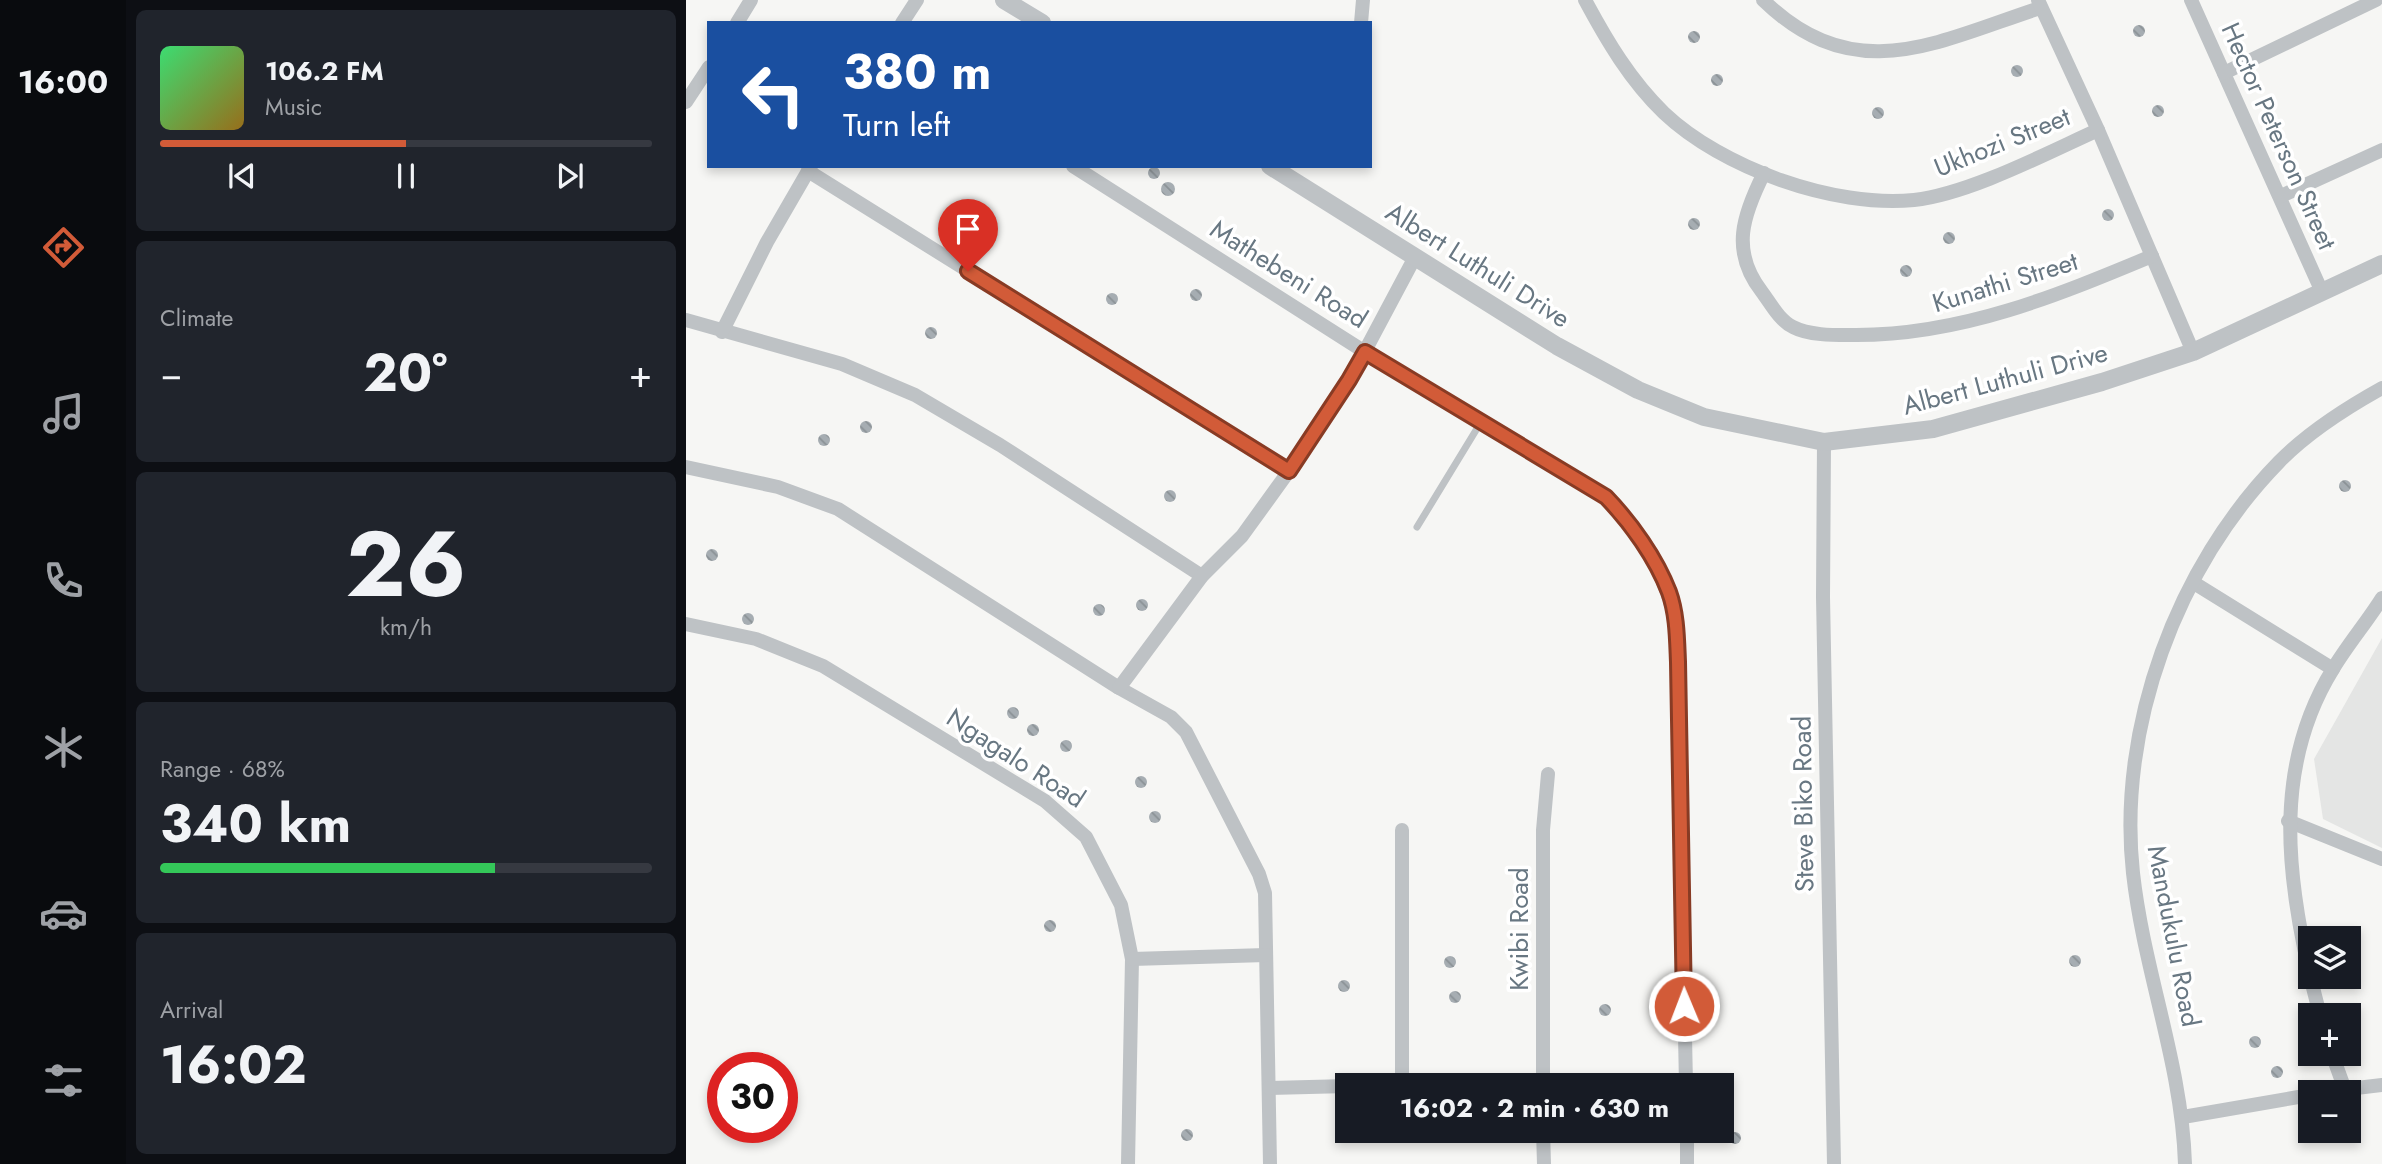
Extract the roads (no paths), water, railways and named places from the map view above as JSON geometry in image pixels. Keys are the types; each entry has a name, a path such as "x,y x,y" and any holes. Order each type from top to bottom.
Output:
{"street":[{"path":"738,21 751,0"},
{"path":"903,21 917,0"},
{"path":"1004,0 1039,21"},
{"path":"1361,21 1363,0"},
{"name":"Ukhozi Street","path":"1585,0 1626,69 1664,113 1717,151 1764,173 1829,194 1916,200 2001,174 2098,130"},
{"path":"1763,0 1795,29 1834,46 1869,52 1920,46 2039,4 2098,130 2193,352"},
{"name":"Hector Peterson Street","path":"2191,0 2322,292"},
{"path":"2224,73 2376,0"},
{"path":"686,102 707,69"},
{"path":"2281,196 2382,150"},
{"name":"Mathebeni Road","path":"1076,168 1365,352 1606,497 1625,518 1669,591 1678,662 1686,1073"},
{"path":"722,332 773,231 810,169 1289,471"},
{"name":"Albert Luthuli Drive","path":"1279,169 1557,346 1657,399 1704,417 1824,442 1933,429 2102,382 2193,352 2382,264"},
{"name":"Kunathi Street","path":"1764,173 1747,207 1743,257 1747,270 1780,317 1798,329 1835,335 1942,329 1983,319 2075,288 2152,256"},
{"path":"1119,688 1202,576 1242,536 1289,471 1349,380 1415,257"},
{"path":"686,320 842,364 915,395 1000,445 1202,576"},
{"name":"Mandukulu Road","path":"2185,1164 2183,1117 2135,888 2131,814 2134,762 2146,698 2158,658 2194,583 2240,509 2280,461 2338,415 2382,388"},
{"name":"Steve Biko Road","path":"1824,442 1823,597 1834,1164"},
{"path":"686,467 778,487 838,509 1119,688 1171,717 1191,740 1263,884 1270,1164"},
{"path":"2194,583 2333,669"},
{"path":"2300,926 2292,884 2288,821 2298,753 2333,669 2382,598"},
{"name":"Ngagalo Road","path":"686,624 756,639 823,666 1045,801 1080,830 1100,858 1121,905 1132,959 1128,1164"},
{"name":"Kwibi Road","path":"1543,1073 1543,830 1548,774"},
{"path":"2288,821 2382,859"},
{"path":"1402,830 1402,1073"},
{"path":"1132,959 1266,955"},
{"path":"2361,1086 2382,1085"},
{"path":"1269,1088 1335,1087"},
{"path":"2183,1117 2298,1097"},
{"path":"1544,1143 1544,1164"},
{"path":"1687,1143 1687,1164"}],"lane":[{"path":"1417,527 1482,422"}]}
